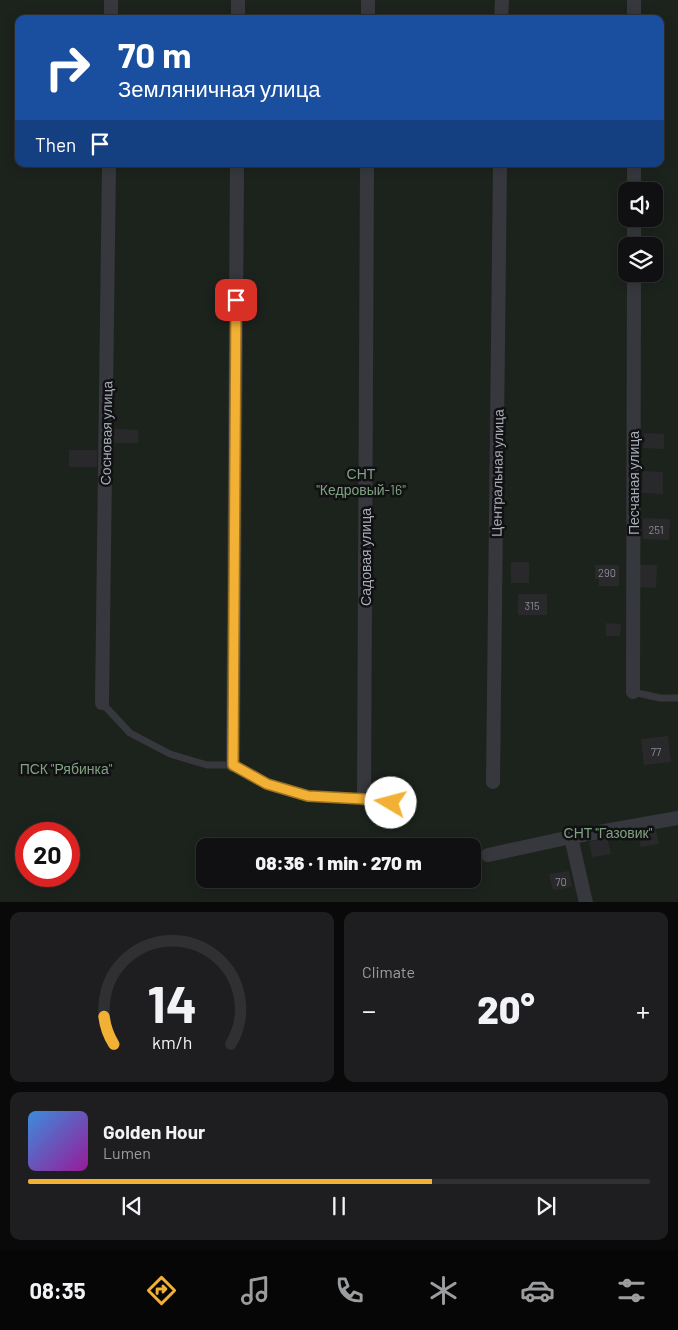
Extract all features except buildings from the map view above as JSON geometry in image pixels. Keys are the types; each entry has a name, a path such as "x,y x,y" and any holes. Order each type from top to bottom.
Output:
{"street":[{"path":"111,0 111,15"},
{"path":"238,0 238,15"},
{"path":"368,0 368,15"},
{"path":"501,15 502,0"},
{"path":"634,0 634,15"},
{"name":"Сосновая улица","path":"102,702 109,167"},
{"path":"233,765 237,167"},
{"name":"Садовая улица","path":"364,799 367,167"},
{"name":"Центральная улица","path":"494,782 500,167"},
{"path":"634,167 634,182"},
{"name":"Песчаная улица","path":"633,692 634,282"},
{"path":"488,854 678,818"},
{"path":"571,837 586,902"}],"lane":[{"path":"633,692 660,698 678,698"},
{"path":"102,702 130,733 170,754 206,765 233,765 267,784 308,796 364,799 404,805"}],"green space":[{"name":"СНТ \"Кедровый-16\"","path":"0,0 678,0 678,902 0,902"}],"route":[{"path":"236,300 233,765 267,784 308,796 364,799 391,803"}],"park label":[{"name":"ПСК \"Рябинка\"","path":"66,768"},
{"name":"СНТ \"Газовик\"","path":"608,832"}]}
